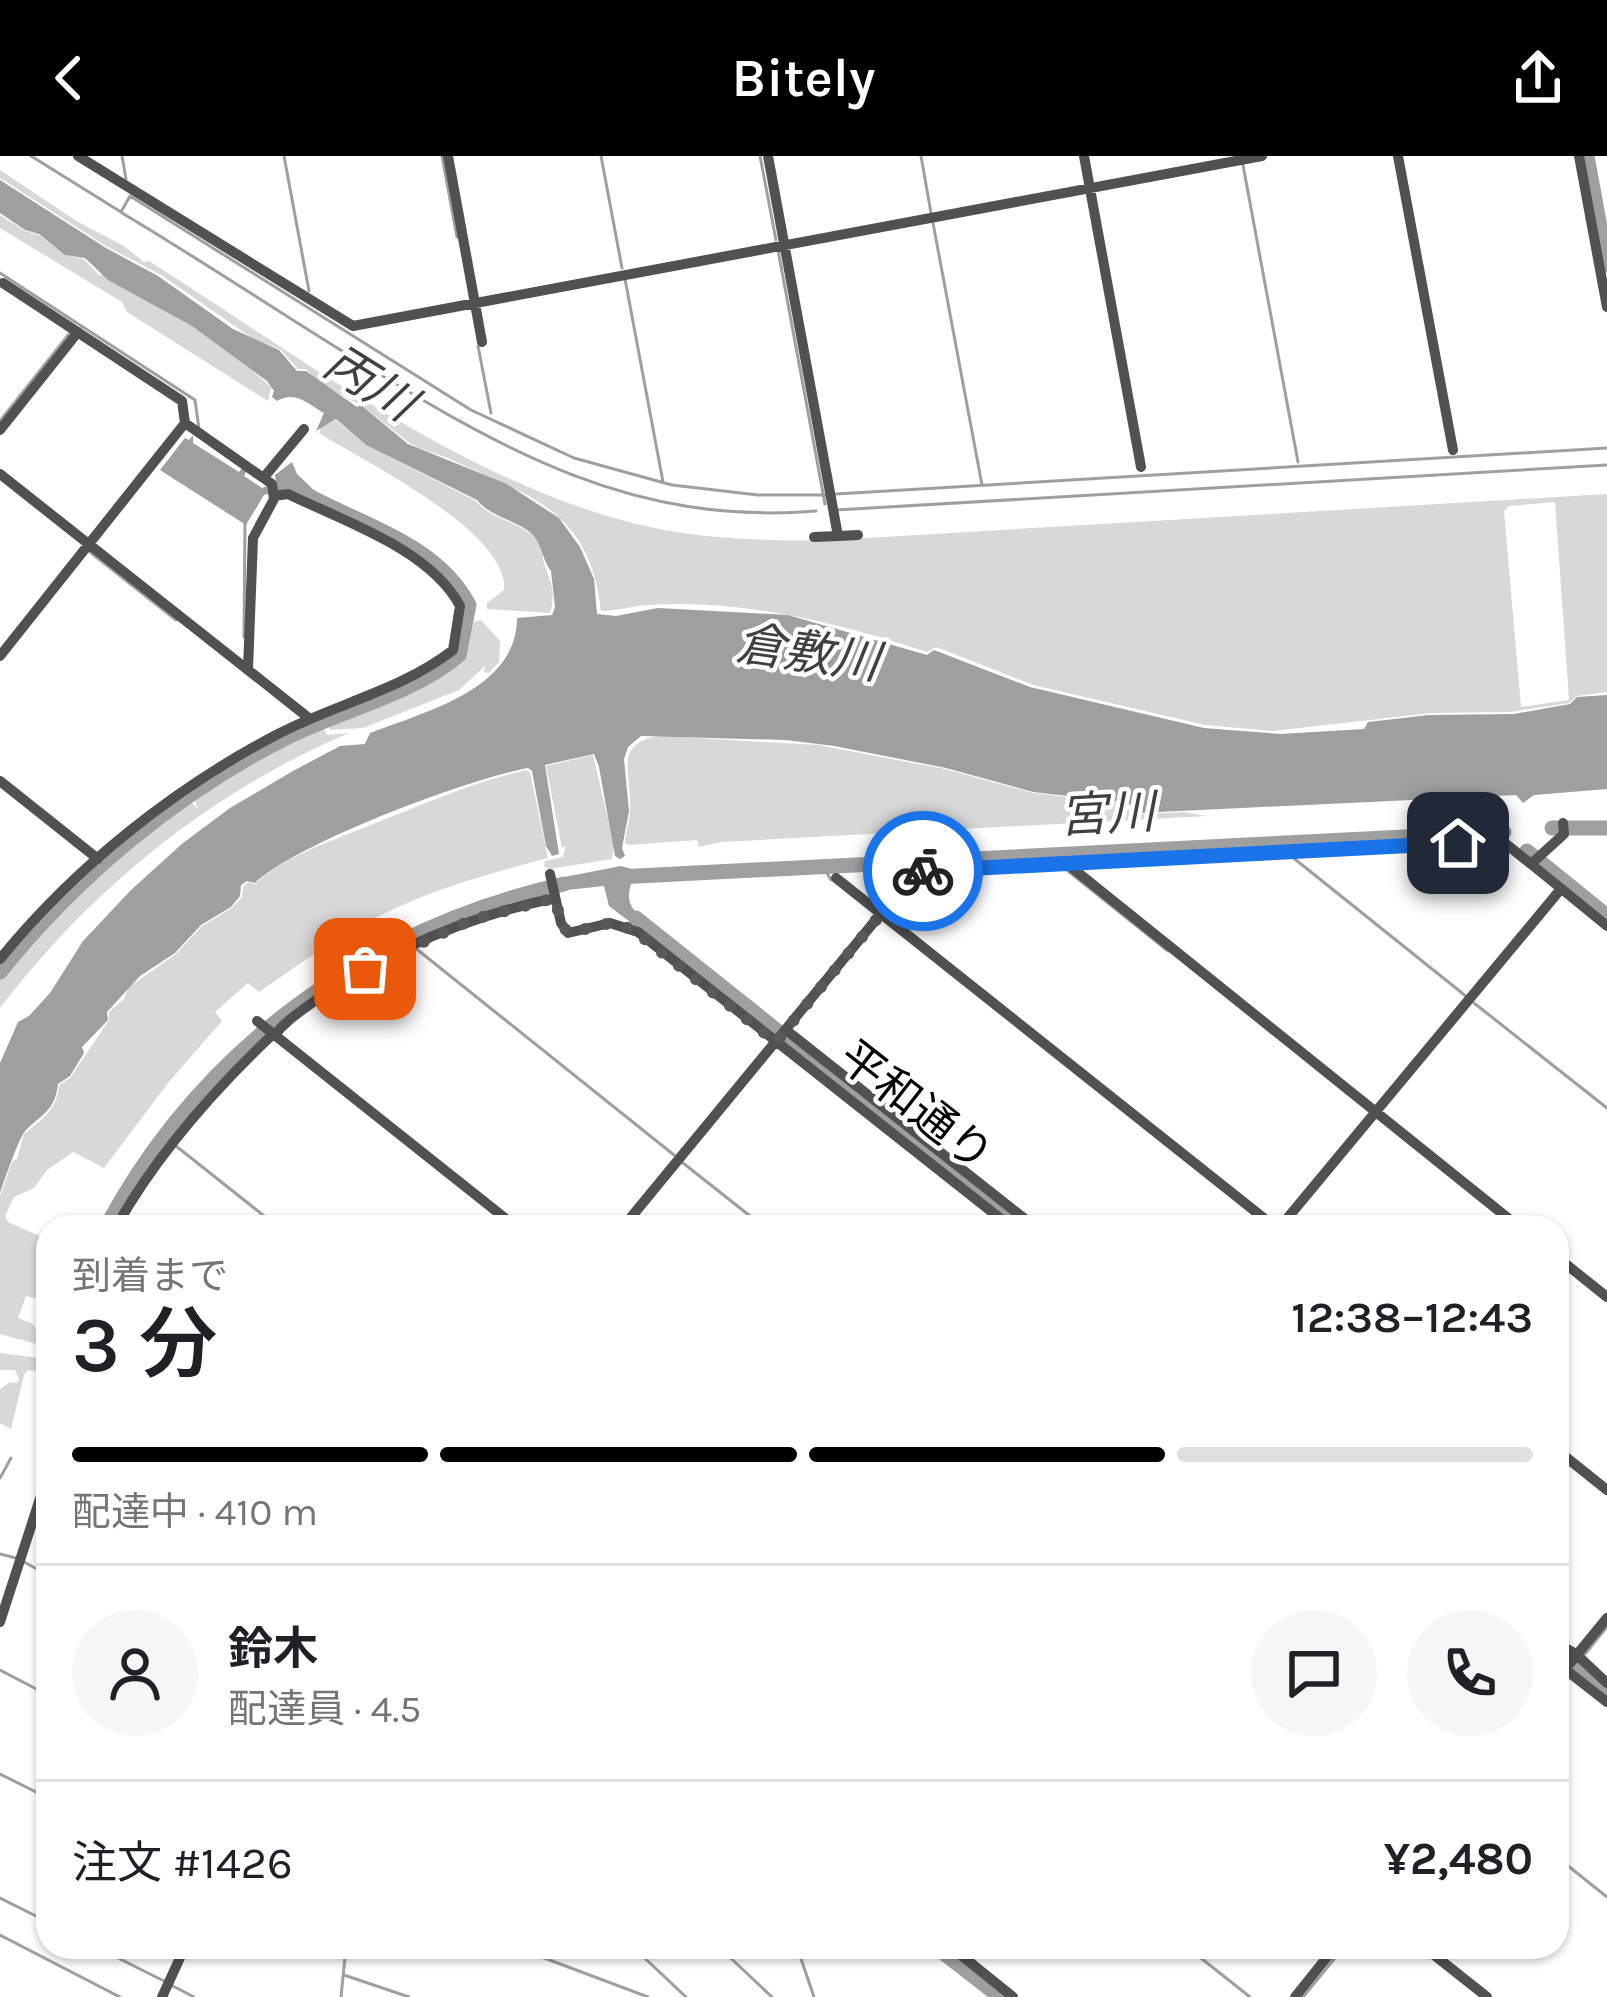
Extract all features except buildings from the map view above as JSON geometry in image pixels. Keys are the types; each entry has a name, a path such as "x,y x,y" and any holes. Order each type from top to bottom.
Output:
{"street":[{"path":"78,156 349,325 1262,156"},
{"path":"448,156 482,342"},
{"path":"768,156 838,536"},
{"path":"1084,156 1141,466"},
{"path":"1398,156 1453,450"},
{"path":"1579,156 1607,307"},
{"path":"0,958 98,859 200,779 310,718 381,690 443,658 453,650 461,613 454,594 417,558 272,487 193,429 182,401 3,283"},
{"path":"0,430 75,330"},
{"path":"0,656 88,543 193,429"},
{"path":"248,669 253,538 272,487 304,429"},
{"path":"0,474 310,718"},
{"path":"814,537 858,535"},
{"path":"0,781 98,859"},
{"path":"1534,861 1563,827"},
{"path":"633,1215 916,871 1501,840 1534,861 1560,890 1607,926"},
{"path":"1063,864 1504,1215"},
{"path":"550,876 561,923 568,933 616,924 650,934 1019,1215"},
{"path":"836,878 879,917 1263,1215"},
{"path":"1288,1215 1560,890"},
{"path":"124,1215 172,1143 274,1034 333,989 412,945 504,908 554,895"},
{"path":"258,1022 501,1215"},
{"name":"平和通り","path":"781,1036 997,1215"},
{"path":"1569,1267 1607,1297"},
{"path":"1569,1460 1607,1490"},
{"path":"0,1622 36,1509"},
{"path":"1570,1665 1607,1618"},
{"path":"1570,1665 1607,1683"},
{"path":"1570,1665 1607,1702"},
{"path":"167,1988 180,1959"},
{"path":"966,1959 1013,1997"},
{"path":"1295,1997 1325,1959"},
{"path":"1439,1959 1487,1997"}],"shaded area":[{"path":"0,170 330,379 459,454 591,511 659,529 746,539 833,540 1607,494 1607,692 1577,696 1569,703 1510,712 1431,713 1273,731 1205,725 1033,685 936,647 927,652 790,615 684,604 601,611 584,549 551,511 505,484 412,445 365,408 306,369 298,369 280,349 252,338 161,275 0,178","holes":["1555,502 1569,700 1521,707 1504,511 1509,506"]},
{"path":"0,215 66,255 84,259 99,275 105,274 108,280 147,297 193,326 271,387 268,401 127,312 122,302 0,228"},
{"path":"336,420 366,445 476,501 535,538 544,553 552,588 550,613 487,609 487,603 504,590 500,568 484,545 430,500 319,433"},
{"path":"481,620 500,641 499,662 489,673 484,672 485,666 459,690 363,728 330,730 328,724 364,711 459,660 474,622"},
{"path":"323,727 327,735 349,733 249,784 156,848 73,923 0,1008 0,979 41,929 101,872 190,801 198,809 194,799 257,759"},
{"path":"661,736 818,745 945,769 1033,793 1118,803 1137,814 1206,816 721,842 699,847 697,840 629,845 625,843 630,809 628,759 637,744"},
{"path":"593,755 614,845 612,859 550,869 545,861 563,857 566,846 562,848 546,766"},
{"path":"530,772 548,858 458,884 386,913 259,992 248,983 215,1012 222,1021 104,1168 73,1152 47,1170 34,1188 14,1197 5,1216 8,1222 36,1235 36,1299 26,1296 18,1318 33,1324 36,1344 0,1334 0,1196 12,1162 24,1134 52,1108 59,1085 70,1078 129,987 176,954 202,926 232,908 248,882 255,884 296,856 468,787"},
{"path":"0,1353 36,1358 36,1371 24,1375 11,1429 0,1423 0,1389 19,1379 15,1370 0,1370"}],"water":[{"name":"倉敷川","path":"0,180 158,276 233,329 279,350 297,371 306,371 357,407 361,405 408,444 507,484 559,518 580,547 594,579 597,614 616,616 658,608 788,615 927,655 934,650 1030,687 1204,728 1280,734 1364,729 1368,722 1429,715 1514,714 1570,704 1577,697 1607,695 1607,789 1534,795 1523,803 1516,795 1138,813 1129,804 1033,792 946,768 834,746 641,736 628,747 624,759 629,811 622,848 625,856 620,859 615,856 594,754 545,765 559,854 552,856 546,846 528,768 385,815 307,850 255,883 241,885 240,896 231,907 201,925 175,953 140,976 107,1012 108,1020 82,1047 84,1053 70,1076 58,1084 51,1106 23,1134 0,1193 0,1063 18,1022 50,993 83,941 131,890 230,808 340,746 365,744 370,733 463,695 501,663 513,643 517,618 552,615 555,607 551,571 527,530 366,445 336,419 316,431 324,413 296,398 277,401 267,381 192,326 108,280 85,258 65,255 0,213"},
{"path":"193,435 193,443 239,472 243,467 247,470 244,476 262,488 276,483 275,475 292,462 297,474 322,498 318,505 287,489 264,495 246,525 160,470 185,438"},
{"path":"621,866 636,870 637,882 631,884 629,898 636,913 652,926 646,934 609,906 604,886 557,891 554,879"}],"waterway":[{"name":"丙川","path":"31,156 121,212 130,196 471,410 574,458 672,485 758,495 827,495"},
{"path":"122,156 126,179"},
{"path":"284,156 309,291"},
{"path":"442,156 457,237"},
{"path":"601,156 622,268"},
{"path":"760,156 776,240"},
{"path":"921,156 931,213"},
{"path":"1587,156 1607,265"},
{"path":"1243,165 1298,462"},
{"name":"丙川","path":"122,213 410,393 573,475 688,507 750,513 816,511"},
{"path":"933,223 982,485"},
{"path":"778,250 825,504"},
{"path":"0,273 195,400 199,429"},
{"path":"625,279 663,482"},
{"path":"0,421 69,334"},
{"path":"478,346 491,413"},
{"path":"836,494 1607,448"},
{"path":"836,510 1607,465"},
{"path":"0,972 97,869 210,782 292,735 422,680 459,655 469,605 455,583 417,550 302,492"},
{"path":"244,637 245,521"},
{"path":"90,552 176,620"},
{"name":"宮川","path":"1552,828 1607,828"},
{"name":"宮川","path":"617,877 1504,832"},
{"path":"1527,851 1607,916"},
{"path":"1291,856 1467,997"},
{"path":"823,866 831,880"},
{"path":"1063,867 1168,951"},
{"path":"113,1215 190,1104 297,1005 423,931 492,904 564,884"},
{"path":"636,918 1008,1215"},
{"path":"414,947 674,1155"},
{"path":"1474,1003 1607,1108"},
{"path":"176,1146 263,1215"},
{"path":"683,1163 749,1215"},
{"path":"0,1478 11,1458"},
{"path":"0,1554 16,1558"},
{"path":"24,1562 36,1568"},
{"path":"1585,1654 1607,1627"},
{"path":"1569,1661 1607,1691"},
{"path":"0,1670 36,1689"},
{"path":"0,1774 36,1792"},
{"path":"1569,1867 1607,1897"},
{"path":"0,1898 36,1916"},
{"path":"0,1935 36,1954"},
{"path":"46,1959 120,1997"},
{"path":"120,1959 164,1981"},
{"path":"341,1997 345,1959"},
{"path":"547,1959 648,1997"},
{"path":"646,1959 686,1997"},
{"path":"732,1959 772,1997"},
{"path":"801,1959 814,1997"},
{"path":"951,1959 1000,1997"},
{"path":"1202,1959 1250,1997"},
{"path":"1303,1997 1334,1959"},
{"path":"344,1975 409,1997"},
{"path":"173,1986 194,1997"}],"way so far":[{"path":"365,969 471,920 555,898 568,933 610,923 632,929 776,1042 916,871 923,871"}],"route":[{"path":"923,871 1458,843"}]}
